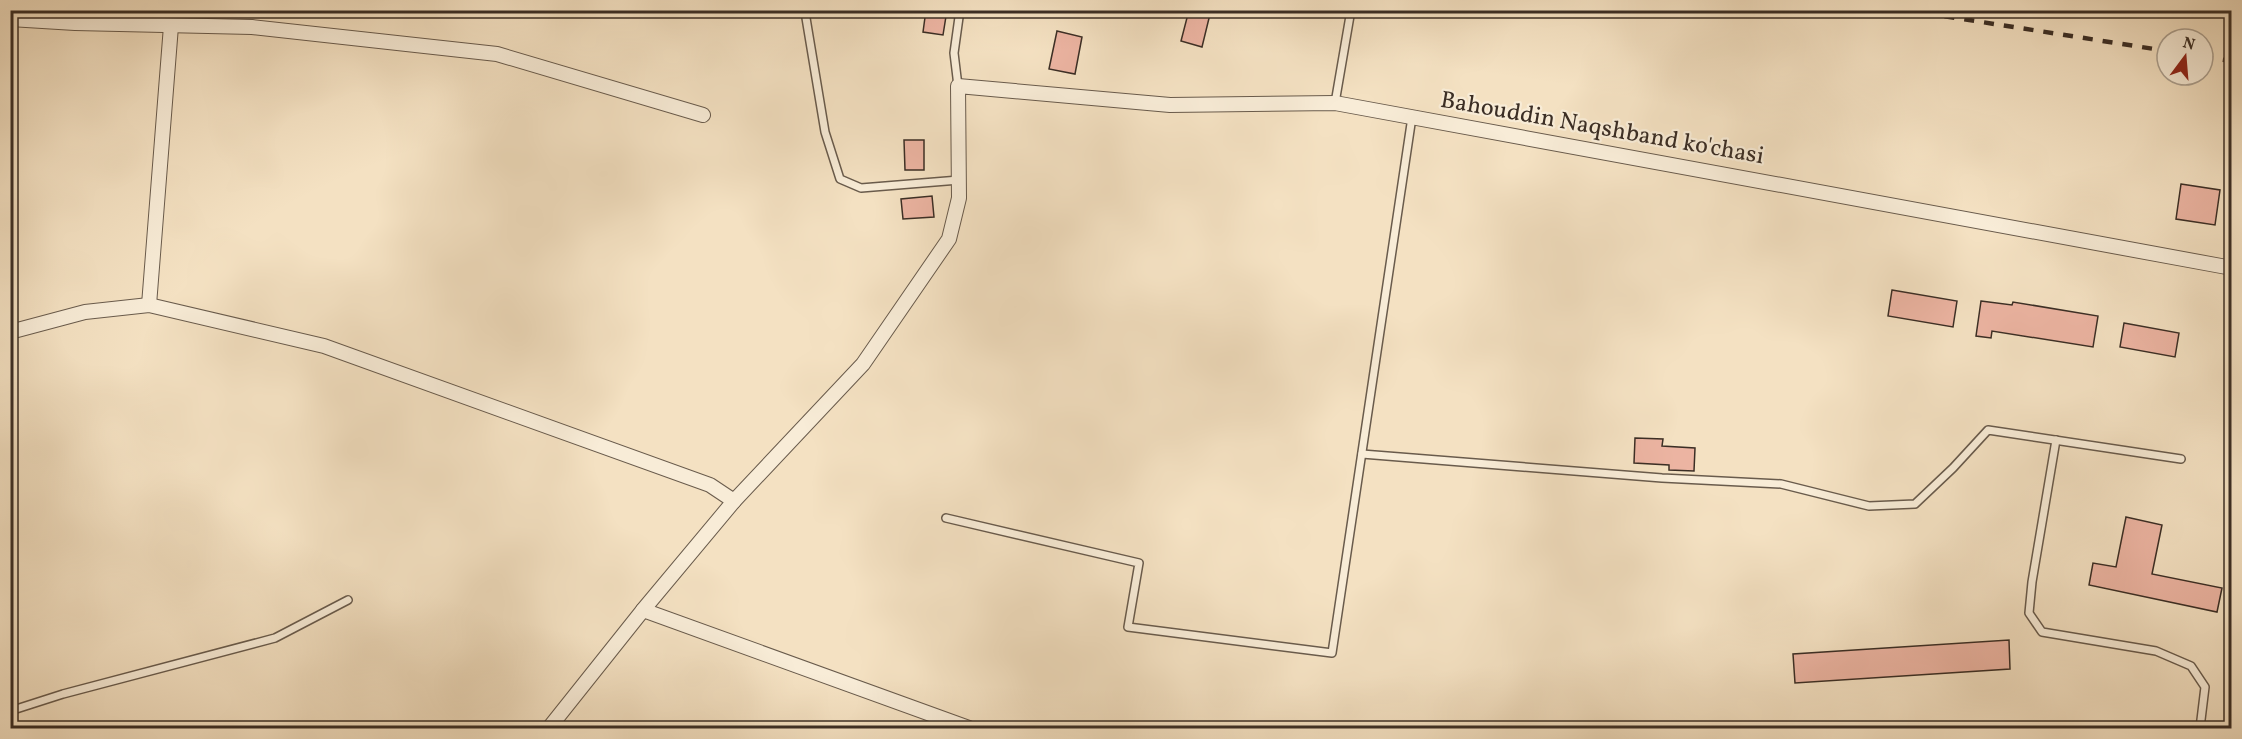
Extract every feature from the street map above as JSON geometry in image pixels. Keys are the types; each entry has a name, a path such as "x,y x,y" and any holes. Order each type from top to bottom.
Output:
{"street":[{"path":"10,19 252,27 497,54 703,115"},
{"path":"149,305 171,26"},
{"name":"Bahouddin Naqshband ko'chasi","path":"958,86 1170,105 1335,103 2232,267"},
{"path":"549,729 643,610 734,501 863,364 949,239 959,198 958,86"},
{"path":"10,332 84,312 149,305 324,346 710,485 734,501"},
{"path":"643,610 969,729"}],"lane":[{"path":"958,86 954,53 960,10"},
{"path":"1335,103 1351,10"},
{"path":"806,18 825,132 840,178 861,188 958,180"},
{"path":"946,518 1139,563 1128,627 1332,653 1412,117"},
{"path":"1362,454 1662,478 1781,484 1869,506 1916,504 1988,430 2181,459"},
{"path":"2056,440 2032,582 2029,613 2042,633 2156,651 2191,666 2205,687 2200,729"},
{"path":"10,711 63,694 275,638 348,600"}],"building":[{"path":"926,10 947,10 943,35 923,32"},
{"path":"1189,10 1211,10 1202,47 1181,41"},
{"path":"1057,31 1082,37 1075,74 1049,69"},
{"path":"904,140 924,140 924,170 905,170"},
{"path":"2181,184 2220,190 2215,225 2176,219"},
{"path":"932,196 934,217 903,219 901,199"},
{"path":"1892,290 1957,301 1953,327 1888,316"},
{"path":"1981,301 2012,305 2013,302 2098,316 2093,347 1992,331 1991,338 1976,336"},
{"path":"2124,323 2179,333 2175,357 2120,347"},
{"path":"1635,438 1663,439 1662,446 1695,448 1694,471 1669,470 1669,465 1634,463"},
{"path":"2126,517 2162,525 2152,574 2222,588 2217,612 2089,585 2093,563 2116,567"},
{"path":"2009,640 2010,669 1795,683 1793,654"}],"railway":[{"path":"1905,10 2155,49"},
{"path":"2215,59 2232,61"}]}
